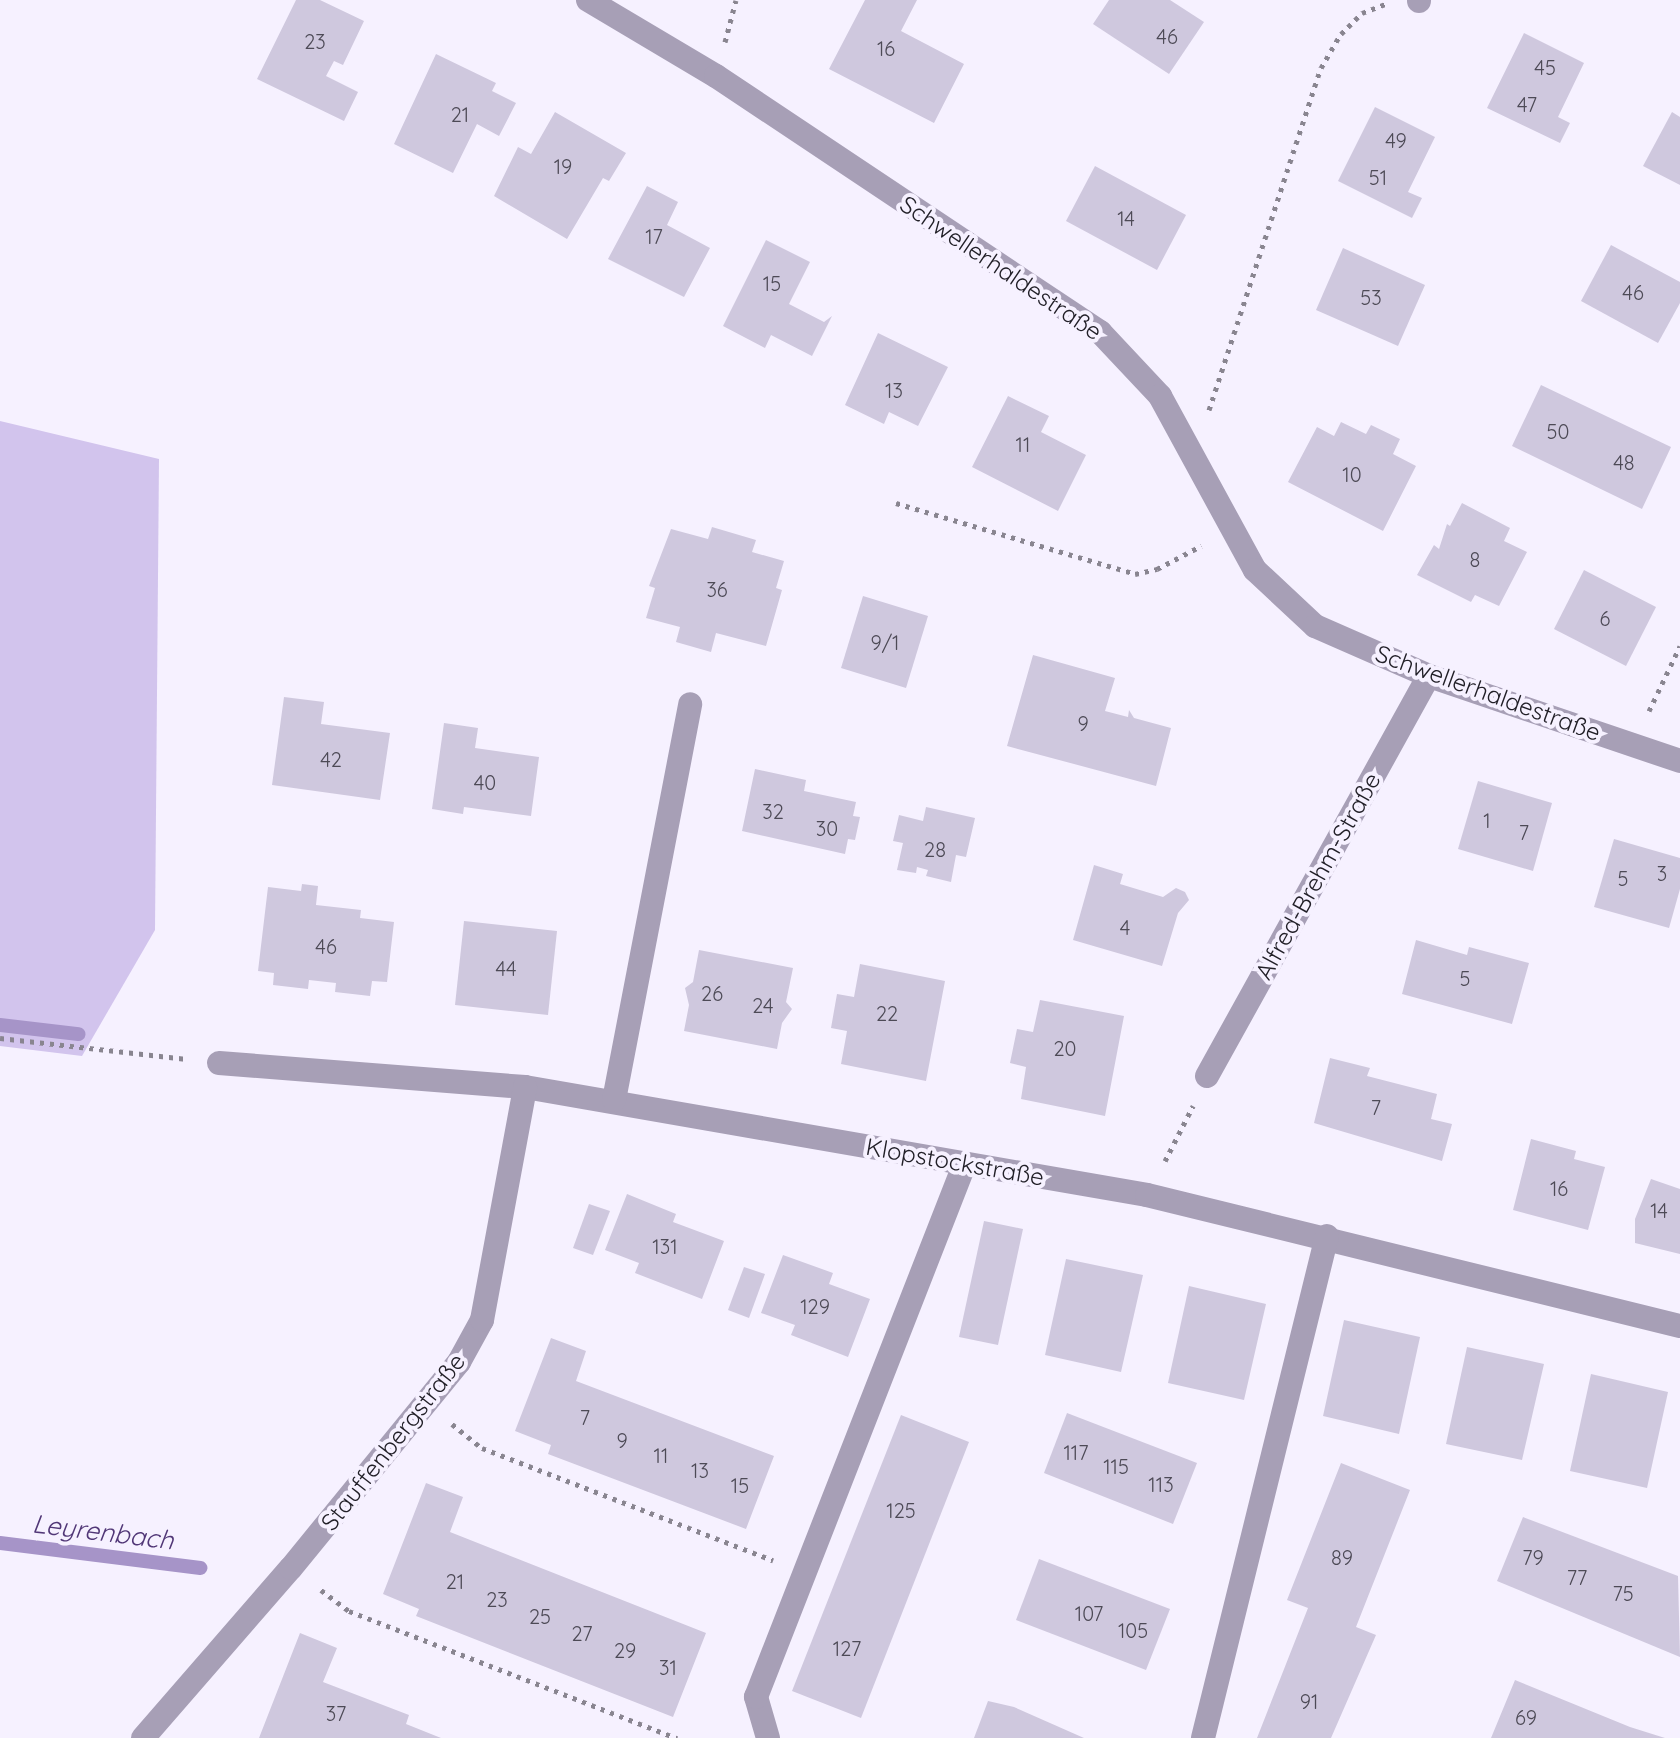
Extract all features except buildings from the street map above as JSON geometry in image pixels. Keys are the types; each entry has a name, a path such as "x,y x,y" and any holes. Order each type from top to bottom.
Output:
{"street":[{"name":"Schwellerhaldestraße","path":"588,0 716,76 1100,332 1160,396 1230,530 1255,570 1315,626 1429,676 1680,761"},
{"name":"Alfred-Brehm-Straße","path":"1207,1076 1429,676"},
{"path":"614,1100 690,704"},
{"name":"Klopstockstraße","path":"219,1063 525,1087 614,1100 1147,1195 1327,1236 1680,1326"},
{"name":"Stauffenbergstraße","path":"143,1738 427,1405 482,1320 525,1087"},
{"path":"768,1738 756,1697 965,1163"},
{"path":"1203,1738 1327,1236"}],"path":[{"path":"723,51 736,0"},
{"path":"1186,444 1208,414 1321,68 1341,34 1362,13 1388,3 1419,0"},
{"path":"896,503 1135,574 1157,569 1230,530"},
{"path":"1633,745 1680,646"},
{"path":"0,1038 219,1063"},
{"path":"1147,1195 1207,1076"},
{"path":"427,1405 482,1448 803,1572"},
{"path":"291,1568 349,1611 677,1738"}],"shaded area":[{"path":"0,421 159,459 155,930 82,1056 0,1046"}],"waterway":[{"name":"Leyrenbach","path":"0,1025 78,1034"},
{"name":"Leyrenbach","path":"0,1543 200,1568"}]}
